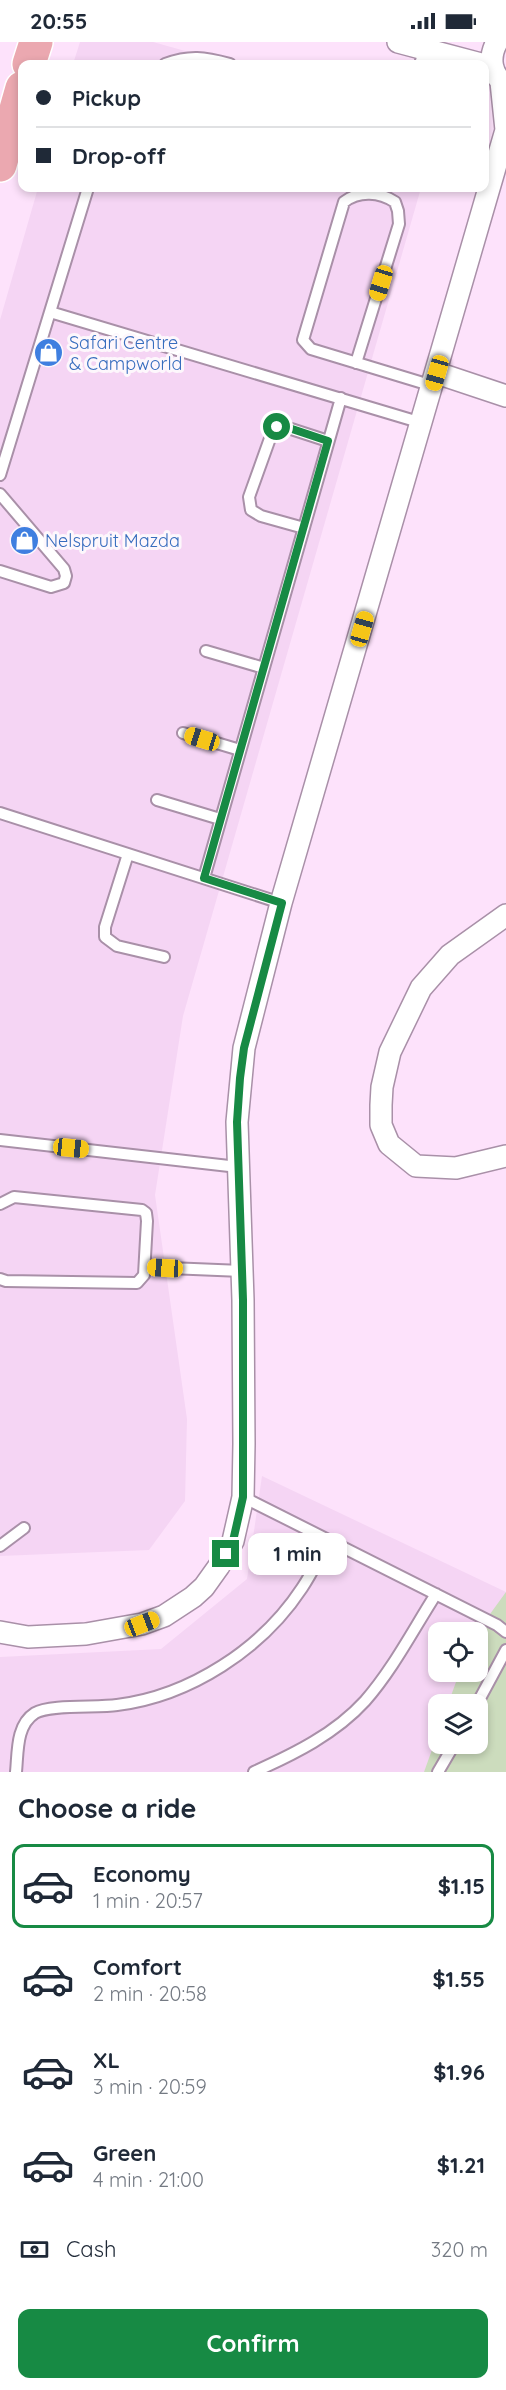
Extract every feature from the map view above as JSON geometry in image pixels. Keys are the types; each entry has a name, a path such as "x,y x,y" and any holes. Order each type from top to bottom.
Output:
{"main road":[{"path":"30,60 36,42"},
{"path":"0,165 18,102"}],"street":[{"path":"398,42 450,60"},
{"path":"489,190 506,130 493,73 492,52 497,42"},
{"path":"0,1632 28,1637 86,1634 115,1630 153,1620 182,1605 204,1587 233,1541 243,1497 244,1395 237,1122 244,1048 282,903 488,192"},
{"path":"435,379 506,396"},
{"path":"506,915 450,955 421,988 390,1052 382,1087 381,1125 390,1144 416,1166 456,1168 506,1156"},
{"path":"0,1646 28,1637"}],"lane":[{"path":"178,60 201,57 213,60"},
{"path":"0,475 87,192"},
{"path":"356,363 399,224 395,202 374,194 363,194 344,202 304,336 304,343 311,349 356,363 435,379"},
{"path":"50,312 422,423"},
{"path":"204,878 341,398"},
{"path":"304,528 261,516 251,510 249,497 273,430 285,427 328,441"},
{"path":"0,494 64,569 66,576 63,583 51,586 0,571"},
{"path":"206,651 264,668"},
{"path":"183,733 240,750"},
{"path":"157,800 220,819"},
{"path":"0,813 282,903"},
{"path":"128,854 105,927 105,937 117,946 164,957"},
{"path":"0,1140 238,1167"},
{"path":"0,1204 14,1197 142,1210 147,1216 145,1267 142,1279 132,1285 0,1279"},
{"path":"145,1267 242,1271"},
{"path":"243,1497 498,1625 506,1632"},
{"path":"0,1546 24,1528"},
{"path":"16,1772 20,1736 28,1720 35,1714 53,1709 117,1706 148,1699 192,1682 225,1664 261,1636 282,1615 302,1588 329,1540"},
{"path":"254,1772 322,1737 364,1701 386,1674 436,1594"},
{"path":"482,1694 506,1650"},
{"path":"438,1772 448,1754"}],"shaded area":[{"path":"80,42 153,42 218,60 74,60"},
{"path":"37,192 420,192 183,1016 155,1195 187,1419 185,1501 149,1550 0,1556 0,320"},
{"path":"262,1476 506,1592 488,1662 488,1622 428,1622 428,1682 483,1682 480,1694 428,1694 428,1754 444,1754 454,1772 0,1772 0,1657 161,1649 247,1579"}],"green space":[{"path":"506,1592 506,1772 424,1772 430,1754 488,1754 488,1694 452,1694 456,1682 488,1682 488,1622 484,1622"}],"place":[{"name":"Safari Centre & Campworld","path":"48,352"},
{"name":"Nelspruit Mazda","path":"24,540"}],"route":[{"path":"226,1554 233,1541 243,1497 243,1300 237,1122 240,1078 244,1048 282,903 204,878 328,441 289,428 277,427"}]}
